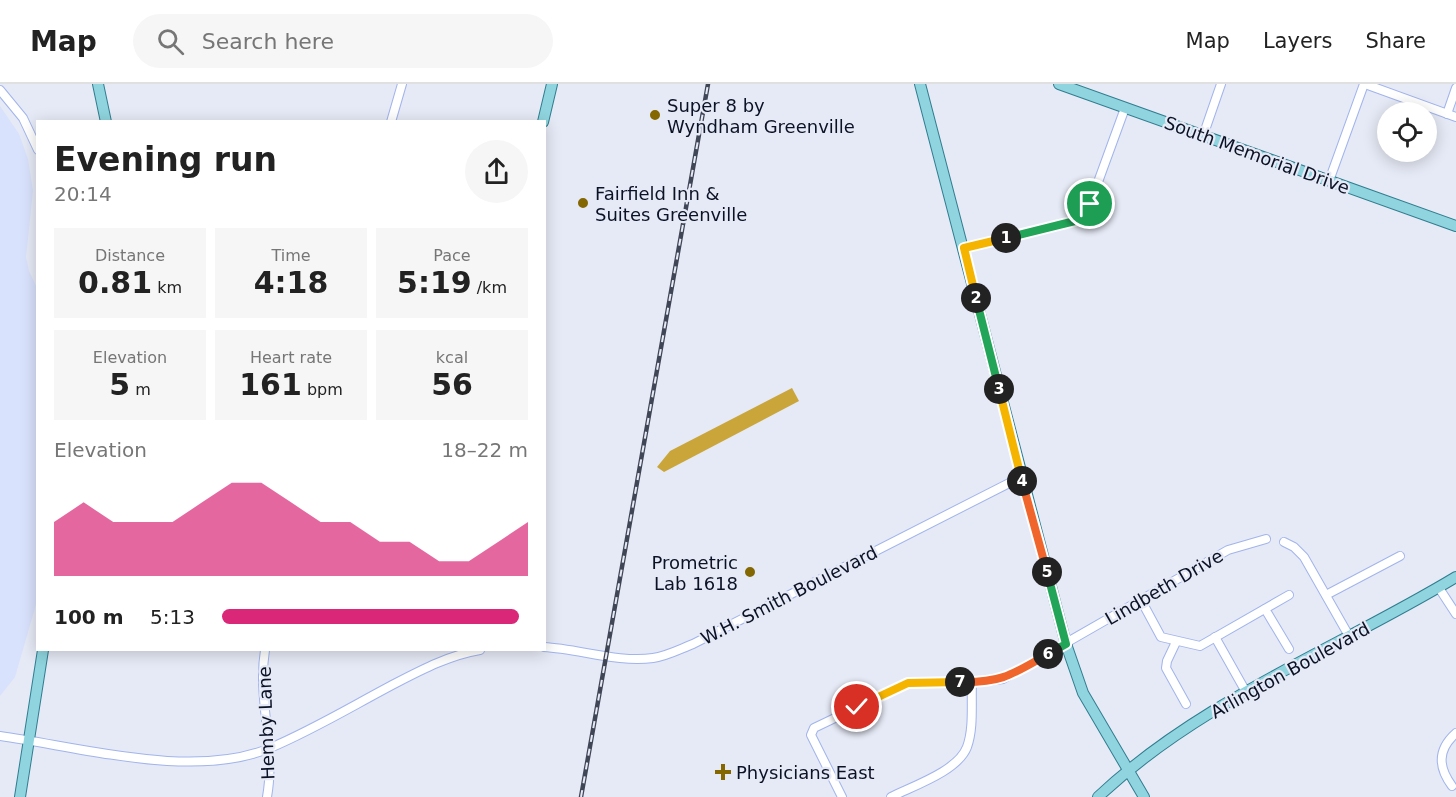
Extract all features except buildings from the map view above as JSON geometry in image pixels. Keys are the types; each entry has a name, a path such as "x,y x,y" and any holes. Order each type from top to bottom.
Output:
{"main road":[{"path":"98,84 106,120"},
{"path":"543,120 552,84"},
{"path":"920,84 1066,644 1083,693 1144,797"},
{"name":"South Memorial Drive","path":"1059,84 1456,226"},
{"name":"Arlington Boulevard","path":"1098,797 1127,770 1186,728 1246,692 1456,577"},
{"path":"20,797 43,651"}],"street":[{"path":"392,120 402,84"},
{"path":"1203,136 1221,84"},
{"path":"1329,181 1364,84 1456,117"},
{"path":"1447,114 1456,88"},
{"path":"0,90 23,118 36,146"},
{"path":"964,248 1079,220 1090,204 1125,108"},
{"name":"W.H. Smith Boulevard","path":"546,647 634,658 665,655 693,644 1021,477"},
{"name":"Lindbeth Drive","path":"842,797 812,731 908,683 1002,679 1228,550 1266,540"},
{"path":"1284,542 1294,547 1304,557 1349,636"},
{"path":"1326,595 1400,556"},
{"path":"1439,588 1456,614"},
{"path":"1141,600 1161,637 1200,646 1289,595"},
{"path":"1265,609 1289,649"},
{"path":"1215,637 1246,692"},
{"path":"1176,642 1167,660 1166,668 1186,704"},
{"name":"Hemby Lane","path":"265,651 263,692 270,780 267,797"},
{"path":"0,736 143,758 204,762 250,755 269,748 434,663 476,651"},
{"path":"891,797 943,771 953,765 963,754 969,740 972,682"},
{"path":"1452,786 1446,778 1441,762 1445,744 1456,733"}],"shaded area":[{"path":"0,106 19,134 28,159 33,191 26,257 36,286 36,604 15,677 0,696"},
{"path":"792,388 799,401 664,472 657,467 670,451"}],"railway":[{"path":"581,797 708,84"}],"place":[{"name":"Super 8 by Wyndham Greenville","path":"655,115"},
{"name":"Fairfield Inn & Suites Greenville","path":"583,203"},
{"name":"Prometric Lab 1618","path":"750,572"},
{"name":"Physicians East","path":"723,772"}],"route":[{"path":"857,707 900,685 916,681 972,682 1002,679 1066,644 1021,477 964,248 1079,220 1090,204"}]}
